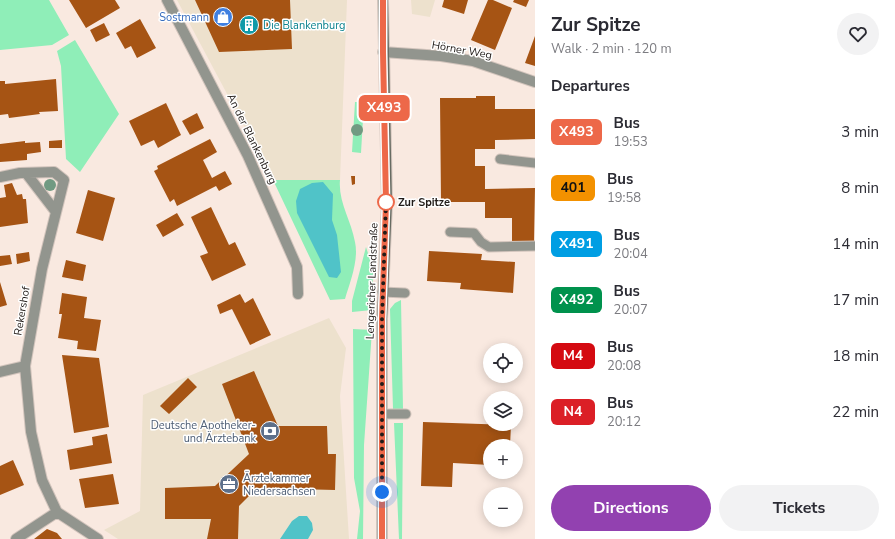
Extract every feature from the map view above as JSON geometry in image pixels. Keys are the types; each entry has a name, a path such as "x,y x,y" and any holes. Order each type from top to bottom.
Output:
{"main road":[{"name":"Lengericher Landstraße","path":"382,539 382,292 386,203 383,0"}],"street":[{"name":"An der Blankenburg","path":"167,0 248,156 297,267 298,294"},
{"name":"Hörner Weg","path":"383,52 441,56 473,61 535,82"},
{"name":"Rekershof","path":"0,177 26,173 54,172 64,180 42,269 25,366 31,432 42,480 57,512"},
{"path":"26,173 56,212"},
{"path":"0,372 25,366"},
{"path":"16,539 57,512 98,539"}],"lane":[{"path":"500,159 535,163"},
{"path":"450,232 474,233 489,247 535,246"},
{"path":"382,292 405,293"},
{"path":"382,414 406,414"}],"shaded area":[{"path":"177,0 347,0 340,180 273,180"},
{"path":"411,0 435,0 430,17 412,14"},
{"path":"329,318 346,348 340,396 349,539 118,539 104,530 140,511 143,395"}],"green space":[{"path":"0,0 49,0 69,35 52,45 0,50"},
{"path":"75,40 119,114 80,172 66,159 61,66 57,51"},
{"path":"355,102 364,102 361,153 352,152"},
{"path":"273,180 340,180 341,196 356,249 355,263 345,299 330,300"},
{"path":"366,247 373,269 372,310 352,312 352,301"},
{"path":"401,300 403,409 393,409 390,309 395,303"},
{"path":"353,329 372,330 364,445 363,539 357,539 360,511 354,478"},
{"path":"394,423 403,423 402,539 399,539"}],"water":[{"path":"323,182 333,194 332,220 337,235 341,272 337,278 329,277 297,213 296,201 300,189 312,183"},
{"path":"299,516 307,516 312,523 313,530 308,539 280,539 292,521"}],"building":[{"path":"69,0 115,0 120,8 86,28"},
{"name":"Die Blankenburg","path":"195,0 290,0 292,49 219,52"},
{"path":"444,0 468,0 464,14 442,7"},
{"path":"488,0 493,0 512,8 495,50 471,40"},
{"path":"514,0 529,0 526,7 513,2"},
{"path":"140,19 156,48 137,58 131,46 125,49 116,33"},
{"path":"104,23 110,35 96,42 90,30"},
{"path":"535,36 535,66 525,63"},
{"path":"56,79 58,111 39,112 40,114 9,118 8,114 0,115 0,81 5,81 5,84"},
{"path":"476,96 495,96 495,109 535,109 535,139 495,140 495,149 475,149 475,166 485,166 485,189 535,188 534,242 512,242 512,218 485,218 485,202 441,202 440,98 476,98"},
{"path":"166,103 181,135 158,148 154,140 141,146 129,121"},
{"path":"197,113 204,128 190,135 182,121"},
{"path":"210,139 217,152 203,160 212,178 225,171 232,184 219,191 216,186 177,206 174,199 170,202 154,171 158,169 157,166"},
{"path":"62,140 62,148 49,148 49,141"},
{"path":"25,141 25,143 40,142 41,152 27,154 27,160 0,162 0,144"},
{"path":"351,176 355,176 355,184 352,185"},
{"path":"12,183 17,195 22,194 23,199 26,199 28,223 0,227 0,198 6,197 4,185"},
{"path":"88,190 115,198 103,241 76,233"},
{"path":"211,207 229,245 235,242 246,265 212,281 200,256 208,253 191,217"},
{"path":"177,213 184,225 163,237 156,225"},
{"path":"429,251 482,254 481,260 515,262 513,293 460,289 461,283 427,281"},
{"path":"29,252 30,261 17,264 16,254"},
{"path":"10,255 12,264 0,266 0,256"},
{"path":"66,260 86,265 83,281 62,277"},
{"path":"0,282 7,305 0,307"},
{"path":"62,293 87,297 84,318 101,320 96,351 77,349 78,341 58,338 62,314 59,314"},
{"path":"240,294 245,303 253,298 271,335 250,345 232,309 220,314 217,305"},
{"path":"62,355 99,358 109,427 74,433"},
{"path":"254,371 278,426 327,426 328,454 336,454 335,490 257,488 239,506 238,539 207,539 211,519 165,519 165,488 215,486 249,454 222,384"},
{"path":"188,378 197,387 169,414 160,406"},
{"path":"423,422 483,424 483,431 511,431 510,439 483,439 483,465 453,463 452,487 421,486"},
{"path":"107,434 112,463 70,470 67,450 93,445 92,437"},
{"path":"13,460 24,485 0,495 0,466"},
{"path":"113,474 119,504 85,508 79,479"},
{"path":"47,529 57,533 62,539 34,539"}],"bus line":[{"name":"X493","path":"382,539 382,292 386,203 383,0"}],"place":[{"name":"Sostmann","path":"223,17"},
{"name":"Die Blankenburg","path":"249,25"},
{"name":"Zur Spitze","path":"386,202"},
{"name":"Deutsche Apotheker- und Ärztebank","path":"270,431"},
{"name":"Ärztekammer Niedersachsen","path":"229,484"}],"route":[{"path":"382,492 382,292 386,202"}]}
